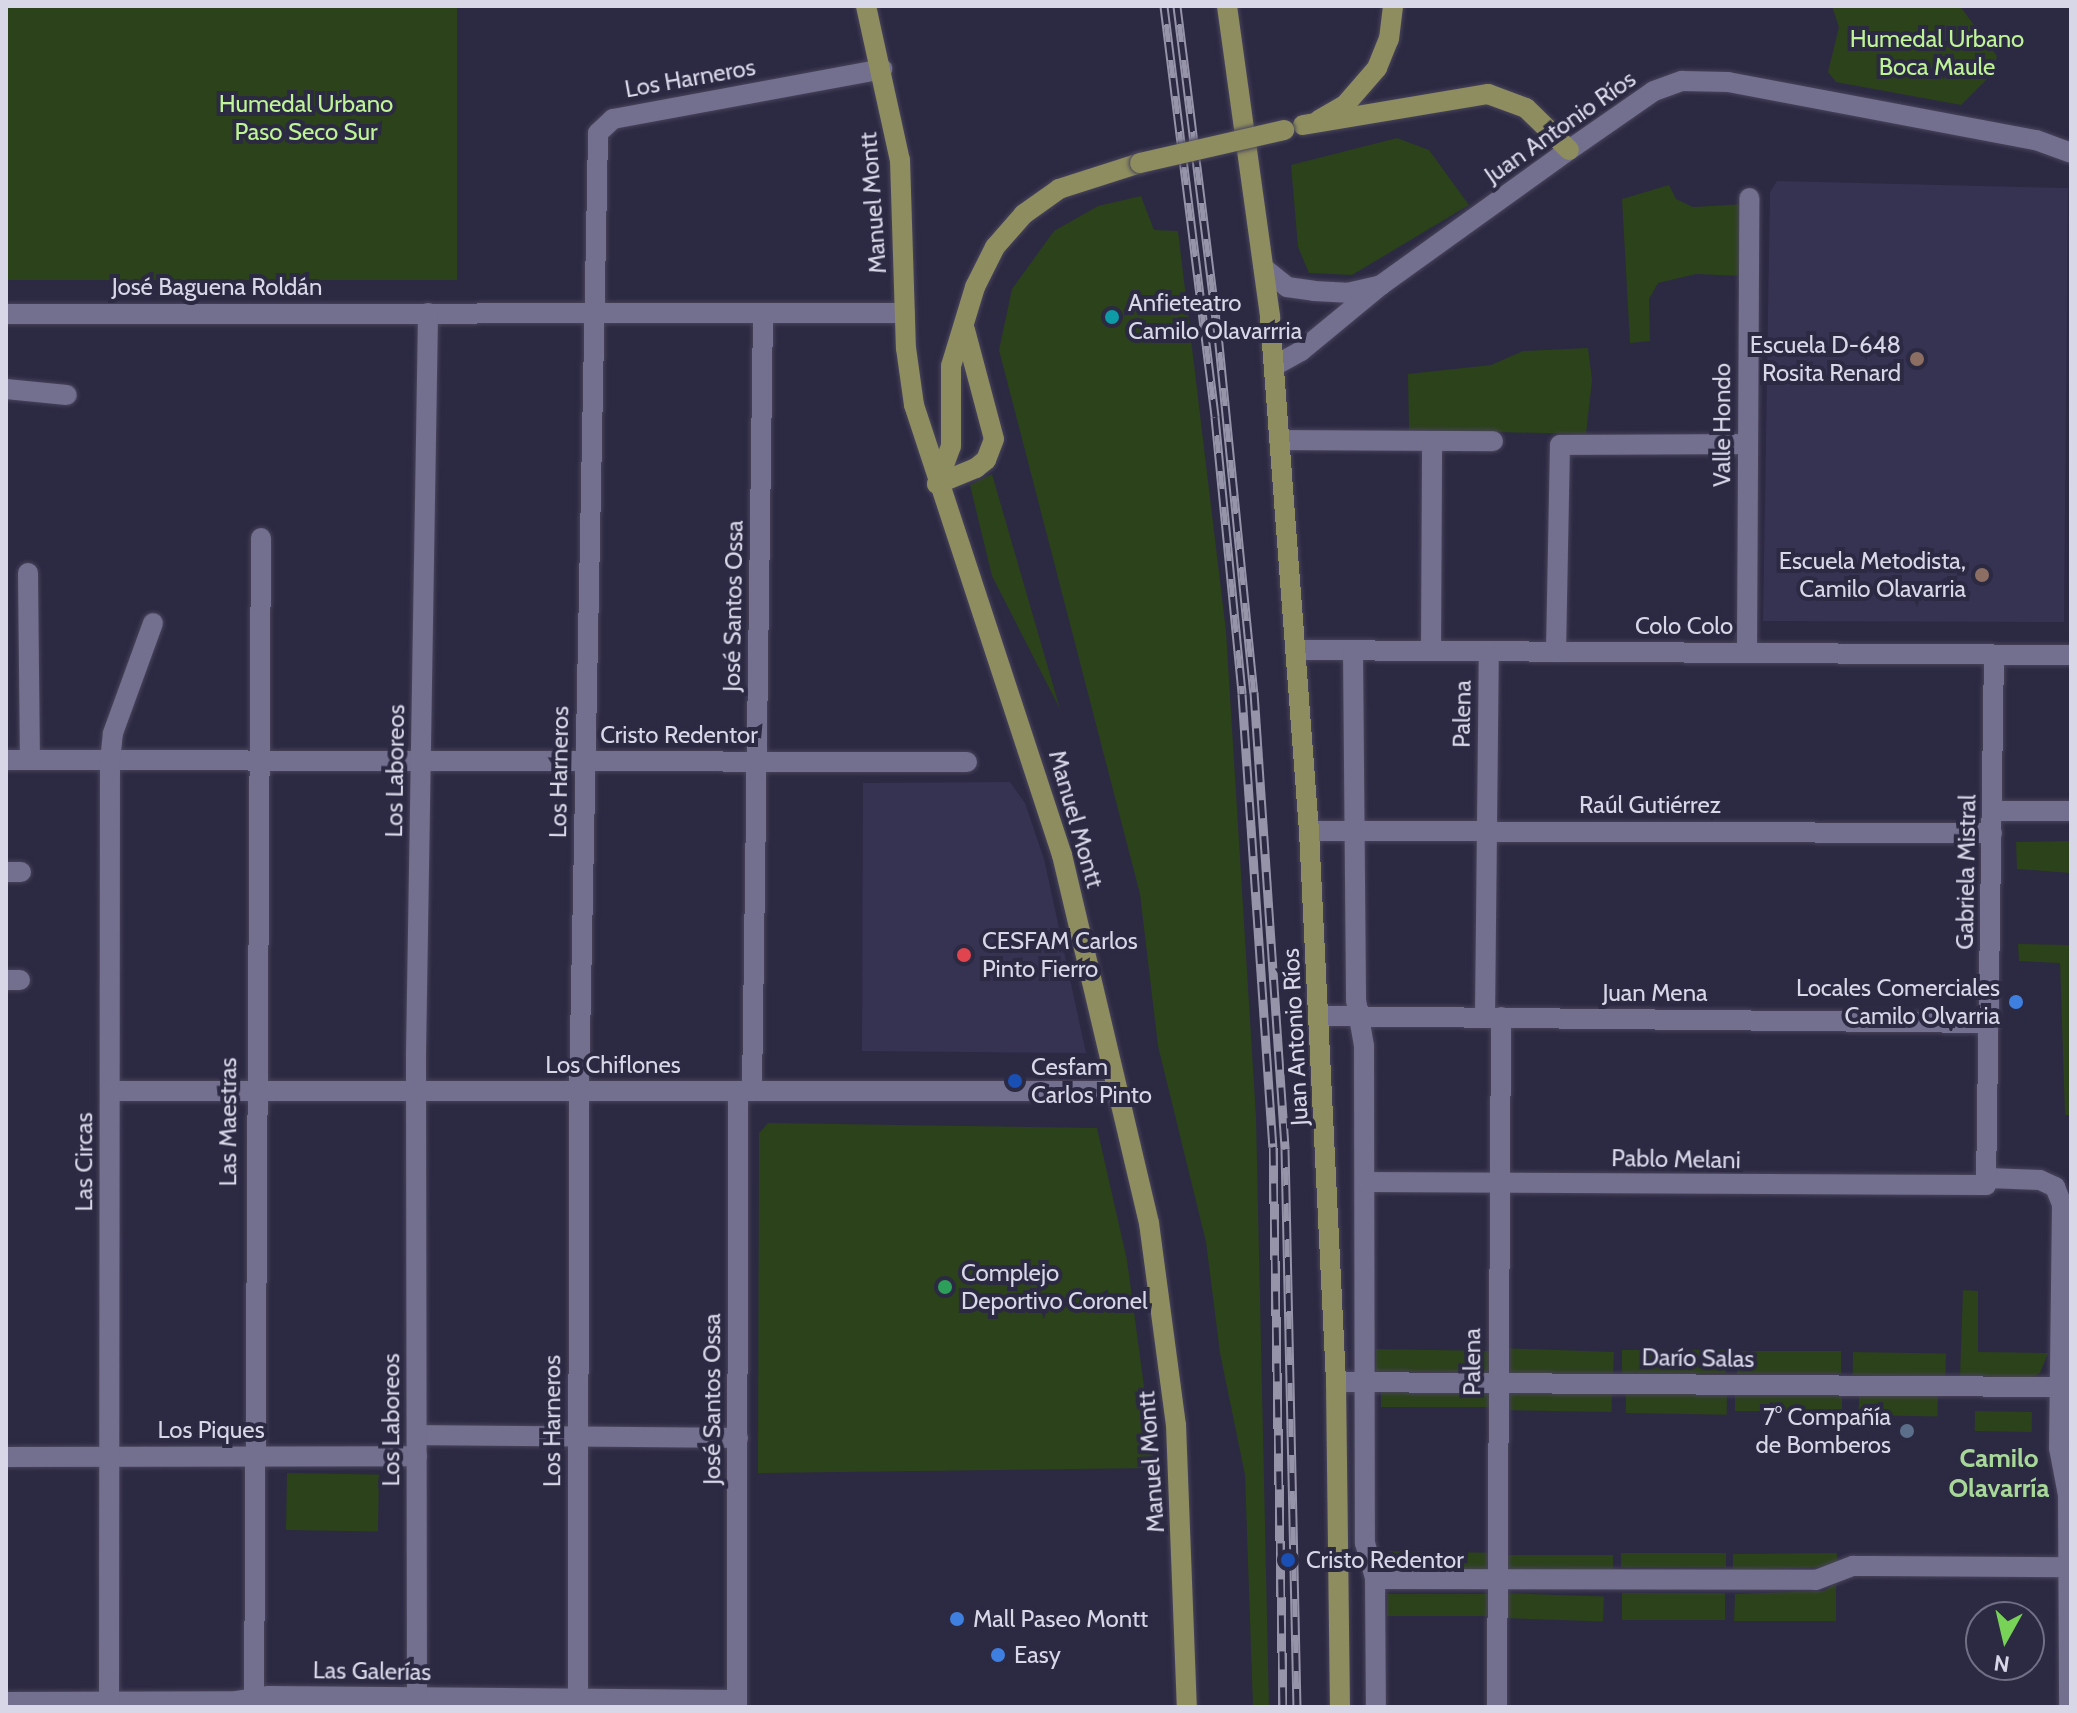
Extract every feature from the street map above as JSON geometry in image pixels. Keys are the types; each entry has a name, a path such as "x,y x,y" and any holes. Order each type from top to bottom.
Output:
{"main road":[{"name":"Manuel Montt","path":"866,6 900,160 905,313 914,405 937,484 1046,803 1149,1223 1172,1386 1187,1707"},
{"path":"1227,6 1265,269"},
{"path":"1294,128 1345,105 1368,82 1389,39 1393,6"},
{"path":"937,484 951,446 951,366 984,266 1024,214 1074,181 1294,128 1488,94 1526,108 1569,150"},
{"name":"Juan Antonio Ríos","path":"1265,269 1296,650 1320,1016 1336,1382 1340,1707"},
{"path":"937,484 976,468 986,460 994,439 965,330"}],"street":[{"name":"Los Harneros","path":"578,1703 579,1091 598,133 605,123 882,69"},
{"name":"Juan Antonio Ríos","path":"1274,366 1301,351 1381,285 1654,91 1697,78 2036,140 2071,153"},
{"name":"Valle Hondo","path":"1747,653 1749,198"},
{"name":"Juan Antonio Ríos","path":"1265,269 1287,287 1305,290 1347,293 1381,285"},
{"path":"428,313 905,313"},
{"name":"José Baguena Roldán","path":"6,314 428,313"},
{"name":"Los Laboreos","path":"417,1702 417,1091 428,313"},
{"name":"José Santos Ossa","path":"737,1704 738,1438 756,761 763,314"},
{"path":"6,389 67,395"},
{"path":"1279,440 1493,441"},
{"path":"1431,651 1432,441"},
{"path":"1556,652 1560,445 1748,444"},
{"name":"Las Maestras","path":"254,1703 254,1091 261,538"},
{"path":"28,573 30,760"},
{"name":"Las Circas","path":"109,1704 110,761 113,733 153,623"},
{"name":"Colo Colo","path":"1296,650 2071,655"},
{"path":"1353,650 1354,830 1365,1182 1365,1543 1375,1579 1376,1707"},
{"name":"Palena","path":"1489,651 1487,830 1499,1183 1497,1707"},
{"name":"Gabriela Mistral","path":"1987,1181 1994,655"},
{"name":"Cristo Redentor","path":"6,760 967,762"},
{"path":"1992,811 2071,811"},
{"name":"Raúl Gutiérrez","path":"1309,831 1992,833"},
{"name":"Juan Mena","path":"1320,1016 1990,1023"},
{"name":"Los Chiflones","path":"110,1091 1117,1091"},
{"name":"Pablo Melani","path":"1365,1182 2063,1182"},
{"path":"2063,1182 2060,1387 2070,1600 2069,1707"},
{"name":"Darío Salas","path":"1336,1382 2060,1387"},
{"name":"Los Piques","path":"6,1457 254,1456 578,1436 738,1438"},
{"path":"1375,1579 1816,1580 1853,1566 2068,1567"},
{"name":"Las Galerías","path":"6,1702 737,1704"}],"shaded area":[{"name":"Escuela D-648 Rosita Renard","path":"1777,181 2068,188 2064,622 1763,621 1770,192"},
{"name":"CESFAM Carlos Pinto Fierro","path":"1010,782 1025,803 1044,859 1086,1053 862,1051 863,783"}],"green space":[{"name":"Humedal Urbano Paso Seco Sur","path":"6,6 457,6 457,280 6,280"},
{"name":"Humedal Urbano Boca Maule","path":"1832,6 1960,6 1997,56 1992,74 1961,105 1836,82 1828,72 1839,27"},
{"path":"1397,138 1429,150 1469,205 1352,275 1309,273 1298,247 1291,165"},
{"path":"1669,185 1676,199 1693,207 1745,204 1744,276 1696,274 1658,283 1649,299 1650,341 1630,343 1622,199"},
{"path":"1141,196 1154,230 1178,231 1226,631 1256,1117 1269,1707 1253,1707 1245,1475 1220,1353 1206,1242 1158,1046 1140,894 999,350 1012,289 1054,231 1098,206"},
{"path":"1588,348 1592,380 1586,434 1409,430 1408,374 1491,365 1523,351"},
{"path":"992,474 1060,709 992,576 970,485"},
{"path":"2071,841 2071,873 2017,869 2016,842"},
{"path":"2018,944 2071,945 2071,1115 2065,1115 2060,963 2019,961"},
{"name":"Complejo Deportivo Coronel","path":"768,1123 1097,1128 1127,1260 1155,1468 758,1473 759,1133"},
{"path":"1963,1290 1978,1291 1978,1352 2048,1353 2040,1373 2032,1378 1960,1376"},
{"path":"1500,1348 1614,1352 1613,1377 1499,1373"},
{"path":"1376,1349 1491,1351 1491,1373 1376,1371"},
{"path":"1622,1350 1726,1350 1726,1373 1622,1373"},
{"path":"1737,1351 1841,1351 1841,1374 1737,1374"},
{"path":"1853,1352 1946,1354 1946,1377 1853,1375"},
{"path":"1501,1388 1612,1390 1612,1412 1501,1410"},
{"path":"1381,1390 1494,1390 1494,1407 1381,1407"},
{"path":"1735,1391 1842,1391 1842,1411 1735,1411"},
{"path":"1626,1392 1727,1394 1727,1415 1626,1413"},
{"path":"1859,1394 1938,1395 1938,1416 1859,1415"},
{"path":"1975,1411 2032,1412 2032,1432 1975,1431"},
{"path":"287,1473 379,1475 378,1532 286,1530"},
{"path":"1389,1551 1489,1553 1489,1571 1389,1569"},
{"path":"1621,1553 1726,1553 1726,1567 1621,1567"},
{"path":"1837,1553 1837,1564 1826,1567 1733,1570 1733,1554"},
{"path":"1503,1555 1613,1555 1613,1572 1503,1572"},
{"path":"1836,1583 1836,1621 1734,1621 1735,1594 1824,1591"},
{"path":"1504,1593 1604,1596 1603,1621 1503,1618"},
{"path":"1622,1593 1725,1593 1725,1620 1622,1620"},
{"path":"1387,1594 1494,1594 1494,1616 1387,1616"}],"railway":[{"path":"1164,6 1215,417 1242,694 1273,1147 1283,1707"},
{"path":"1177,6 1218,334 1254,692 1285,1149 1297,1707"}],"place":[{"name":"Anfieteatro Camilo Olavarrria","path":"1112,317"},
{"name":"Escuela D-648 Rosita Renard","path":"1917,359"},
{"name":"Escuela Metodista, Camilo Olavarria","path":"1982,575"},
{"name":"CESFAM Carlos Pinto Fierro","path":"964,955"},
{"name":"Locales Comerciales Camilo Olvarria","path":"2016,1002"},
{"name":"Cesfam Carlos Pinto","path":"1015,1081"},
{"name":"Complejo Deportivo Coronel","path":"945,1287"},
{"name":"7° Compañía de Bomberos","path":"1907,1431"},
{"name":"Cristo Redentor","path":"1288,1560"},
{"name":"Mall Paseo Montt","path":"957,1619"},
{"name":"Easy","path":"998,1655"}],"district":[{"name":"Camilo Olavarría","path":"1999,1474"}]}
